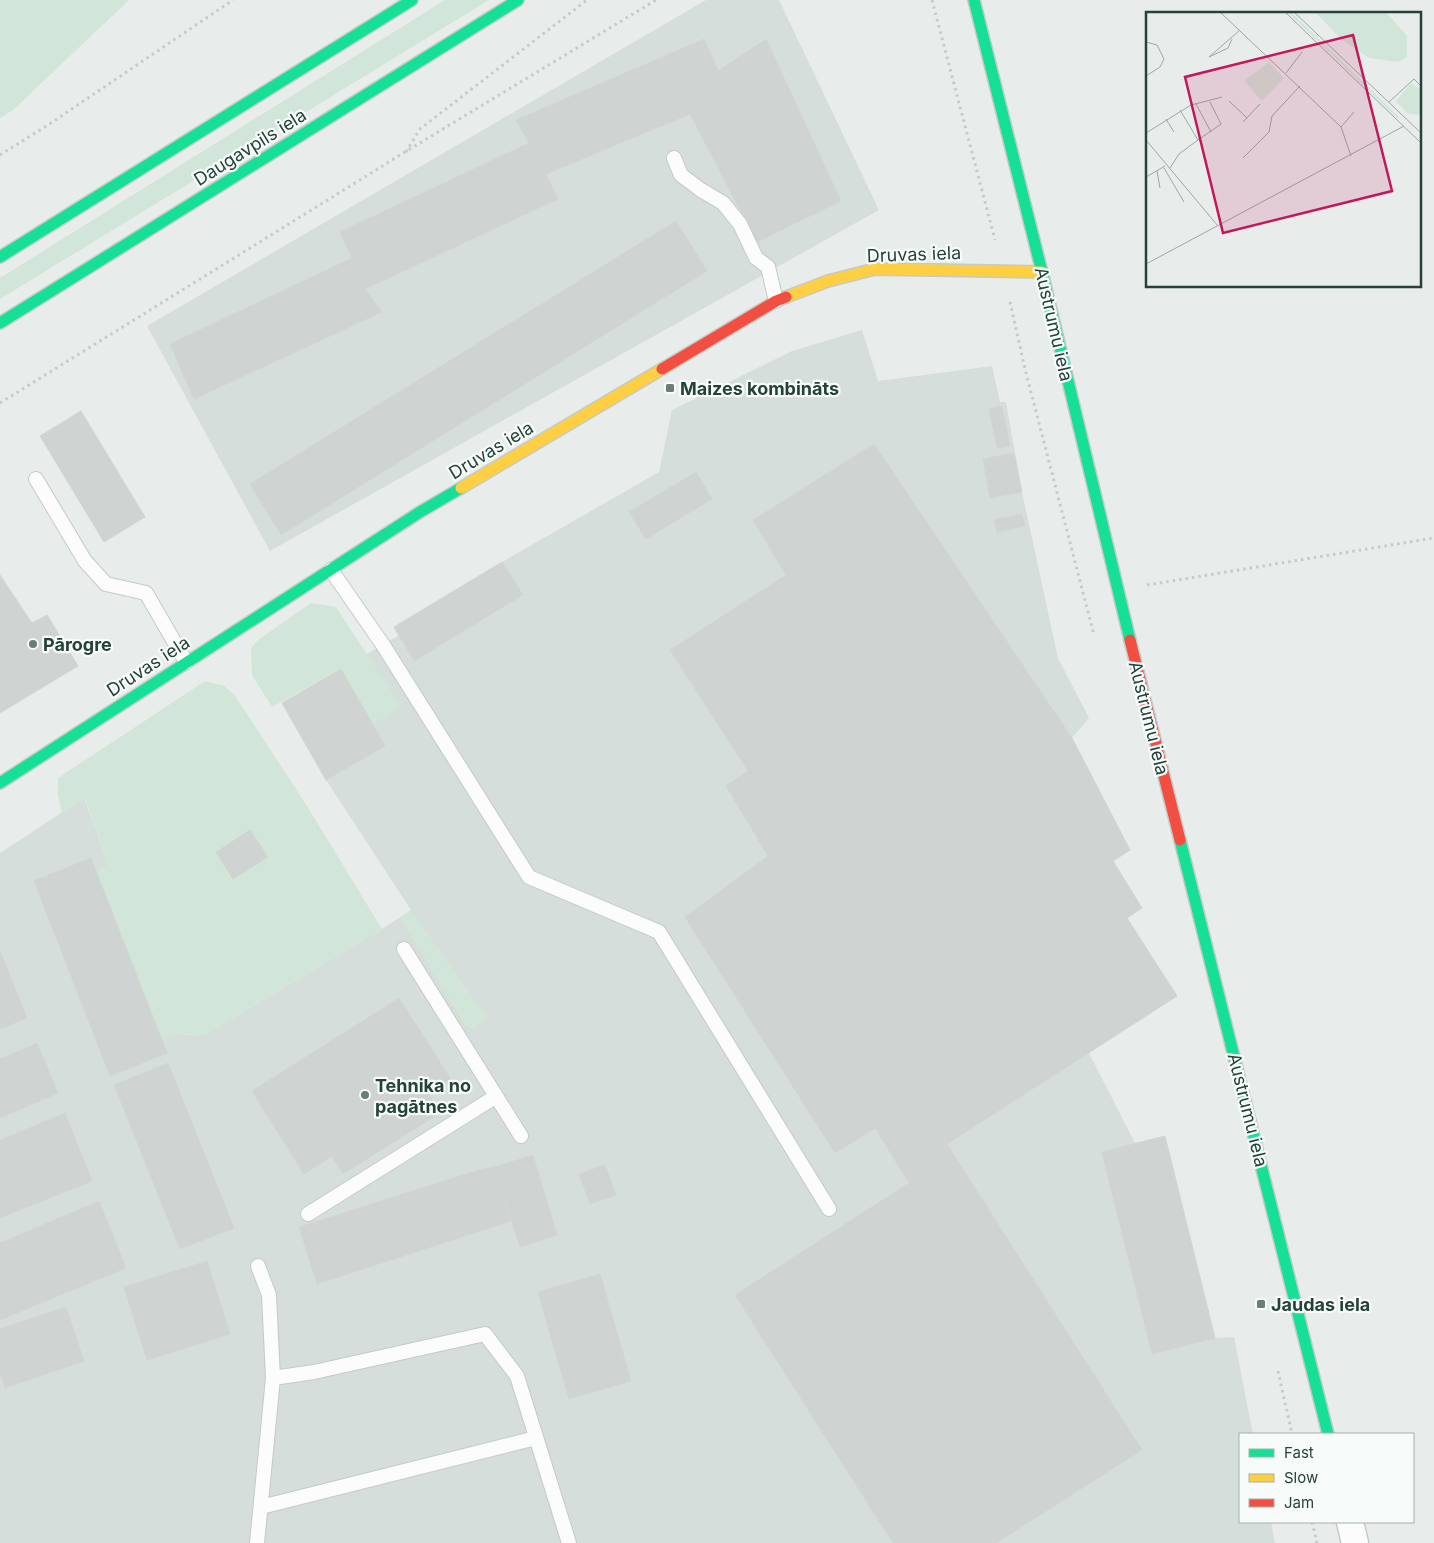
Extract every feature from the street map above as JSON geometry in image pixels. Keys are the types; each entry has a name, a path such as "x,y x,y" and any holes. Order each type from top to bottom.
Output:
{"main road":[{"path":"0,257 412,0"},
{"name":"Daugavpils iela","path":"0,323 518,0"},
{"name":"Austrumu iela","path":"974,0 1042,272 1117,589 1328,1433"},
{"name":"Druvas iela","path":"0,782 420,512 776,301 828,281 875,269 1042,272"}],"street":[{"path":"1350,1523 1356,1543"}],"lane":[{"path":"674,158 681,175 723,203 740,224 756,258 768,267 776,301"},
{"path":"36,479 84,561 106,584 146,593 186,662"},
{"path":"331,570 383,645 529,877 659,932 829,1209"},
{"path":"404,949 521,1136"},
{"path":"308,1214 495,1097"},
{"path":"257,1543 273,1378 269,1295 258,1266"},
{"path":"273,1378 314,1372 485,1334 517,1376 568,1543"},
{"path":"261,1507 536,1438"}],"path":[{"path":"0,155 48,125 233,0"},
{"path":"406,152 420,129 587,0"},
{"path":"0,403 656,0"},
{"path":"1117,589 1434,538"},
{"path":"1312,1523 1317,1543"}],"shaded area":[{"path":"706,0 779,0 879,210 270,551 147,326"},
{"path":"862,330 878,381 992,366 1000,402 1006,402 1022,492 1058,658 1089,718 1072,738 1130,850 1113,861 1127,918 1177,996 1089,1053 1135,1143 1165,1136 1215,1338 1234,1337 1253,1433 1239,1433 1239,1523 1271,1523 1275,1543 0,1543 0,853 84,798 109,865 97,872 163,1039 176,1034 204,1035 382,929 411,910 326,780 282,703 398,636 394,627 502,562 659,472 672,410 792,351"}],"green space":[{"path":"0,0 129,0 13,110 0,118"},
{"path":"445,0 489,0 0,299 0,278"},
{"path":"311,603 336,607 402,708 372,724 340,669 272,707 252,675 251,648 258,640"},
{"path":"205,681 225,686 236,697 307,806 382,929 204,1035 176,1034 162,1040 97,872 109,865 85,799 62,813 58,795 58,778"},
{"path":"411,910 487,1018 472,1029 465,1025 400,917"}],"building":[{"path":"704,39 718,71 766,39 841,201 757,242 690,114 546,174 558,199 365,289 382,312 194,399 170,344 352,258 340,232 529,143 516,120"},
{"path":"676,221 707,271 281,535 250,484"},
{"path":"1002,406 1010,446 997,448 989,409"},
{"path":"81,411 145,517 104,542 40,436"},
{"path":"874,444 1072,738 1130,850 1113,861 1142,908 1127,918 1177,996 947,1144 1142,1450 996,1543 893,1543 735,1295 909,1183 875,1128 835,1153 685,917 768,856 726,786 748,771 670,650 786,575 753,520"},
{"path":"1014,453 1022,492 990,498 983,459"},
{"path":"696,472 712,499 646,539 629,512"},
{"path":"1022,514 1025,526 997,532 994,520"},
{"path":"502,562 523,595 414,661 394,627"},
{"name":"Pārogre","path":"0,575 32,623 47,615 78,666 0,713"},
{"path":"341,669 385,746 326,780 282,703"},
{"path":"250,830 268,857 233,879 216,852"},
{"path":"91,858 167,1053 110,1076 34,881"},
{"path":"0,951 27,1018 0,1029"},
{"name":"Tehnika no pagātnes","path":"399,998 452,1081 429,1095 440,1113 343,1174 332,1156 304,1174 252,1091"},
{"path":"37,1043 58,1093 0,1118 0,1059"},
{"path":"168,1063 234,1228 180,1249 114,1085"},
{"path":"65,1113 92,1181 0,1218 0,1140"},
{"path":"1165,1136 1215,1338 1152,1354 1102,1152"},
{"path":"533,1155 557,1235 520,1247 494,1167"},
{"path":"605,1165 616,1195 590,1204 579,1174"},
{"path":"494,1167 511,1221 317,1284 299,1227 479,1170"},
{"path":"99,1201 126,1268 0,1320 0,1243"},
{"path":"207,1261 230,1334 147,1360 124,1287"},
{"path":"600,1274 631,1381 569,1399 538,1292"},
{"path":"66,1307 84,1361 5,1388 0,1373 0,1329"}],"traffic: fast":[{"path":"0,257 412,0"},
{"path":"0,323 518,0"},
{"path":"974,0 1042,272 1130,640"},
{"path":"0,783 420,512 461,488"},
{"path":"1180,840 1328,1433"}],"traffic: slow":[{"path":"786,297 828,281 875,269 1042,272"},
{"path":"461,488 662,369"}],"traffic: jam":[{"path":"662,369 776,301 786,297"},
{"path":"1130,640 1180,840"}],"place":[{"name":"Maizes kombināts","path":"670,388"},
{"name":"Pārogre","path":"33,644"},
{"name":"Tehnika no pagātnes","path":"365,1095"},
{"name":"Jaudas iela","path":"1261,1304"}]}
